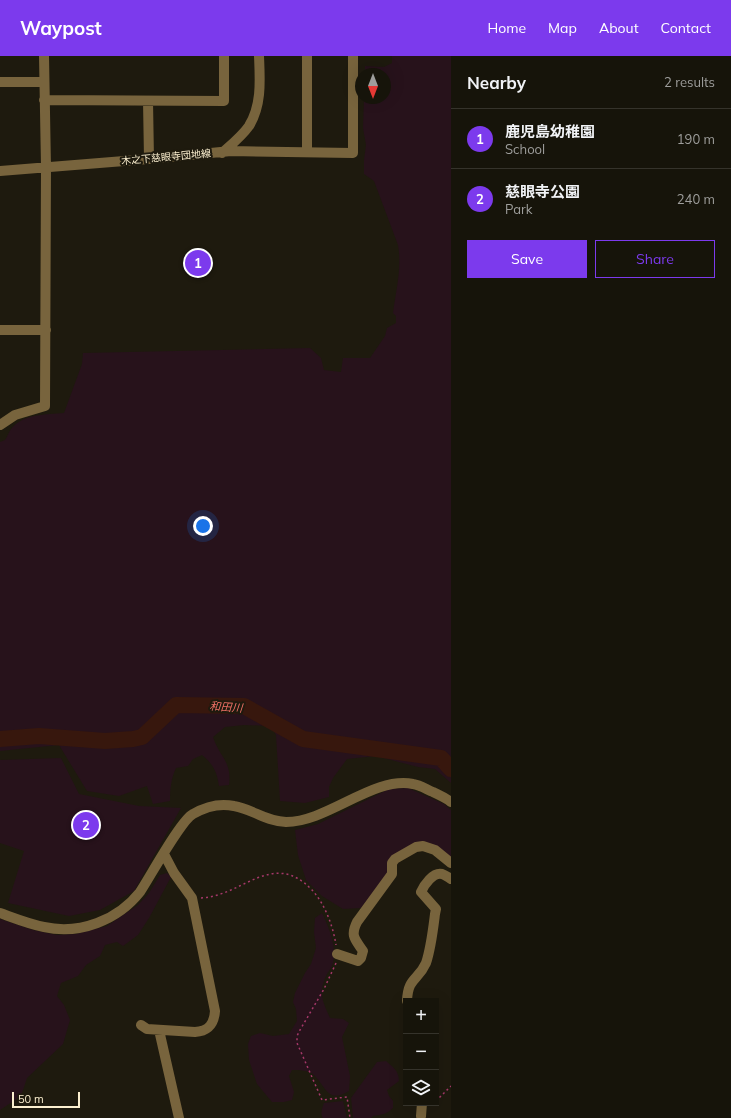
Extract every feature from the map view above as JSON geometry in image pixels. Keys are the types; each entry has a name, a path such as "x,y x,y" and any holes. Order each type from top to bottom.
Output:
{"street":[{"path":"0,425 15,415 45,406 46,167 44,56"},
{"path":"44,100 224,101 224,56"},
{"name":"木之下慈眼寺団地線","path":"0,170 222,152 248,127 257,110 260,91 259,56"},
{"path":"307,56 307,152"},
{"path":"222,152 353,153 354,56"},
{"path":"0,82 44,82"},
{"path":"148,101 149,159"},
{"path":"0,330 46,330"},
{"path":"0,913 44,927 57,929 73,929 102,922 125,908 134,900 179,829 191,815 208,807 234,806 273,821 301,820 315,816 378,788 406,783 424,788 451,802"},
{"path":"337,954 358,961 361,958 363,951 353,936 354,929 357,922 392,874 392,863 395,859 416,847 423,846 435,850 451,863"},
{"path":"141,1025 147,1030 203,1032 209,1028 216,1011 192,898 174,873 164,854"},
{"path":"408,998 409,986 412,980 421,972 428,957 436,909 421,892 429,880 439,874 444,874 451,879"},
{"path":"159,1030 179,1118"},
{"path":"422,1106 422,1116"}],"path":[{"path":"192,898 212,898 275,873 287,873 295,876 306,884 320,898 330,921 335,938 337,954 335,966 324,989 297,1036 297,1043 322,1100 347,1097 350,1118"},
{"path":"439,1098 451,1086"}],"shaded area":[{"path":"392,56 451,56 451,783 435,769 418,767 376,756 347,759 333,778 329,787 329,797 305,803 280,801 276,735 271,726 244,725 225,727 213,737 229,770 229,785 219,786 214,769 202,755 193,759 188,766 176,768 171,784 170,801 153,804 147,786 119,796 87,791 59,745 0,751 0,442 5,440 11,429 22,420 29,417 64,413 82,364 83,353 310,348 321,358 324,370 341,372 343,358 370,358 385,336 387,328 396,323 396,316 393,313 398,279 399,254 398,245 374,181 364,174 366,145 363,128 364,104 391,104 391,68 365,68 365,66 384,67 392,63"},
{"path":"61,758 79,794 139,806 181,808 134,891 100,910 69,916 8,903 24,851 0,843 0,760"},
{"path":"408,788 444,804 451,810 451,859 414,845 390,870 361,908 343,909 322,896 306,880 298,855 295,830 318,824 389,789"},
{"path":"167,873 171,877 138,935 123,946 117,942 105,945 100,956 86,965 78,976 61,983 57,996 64,1005 70,1020 63,1044 27,1078 21,1096 0,1110 0,919 33,930 57,935 76,934 107,926 138,905 149,893 160,875"},
{"path":"322,913 332,937 334,957 333,964 324,981 322,996 330,1018 343,1019 349,1023 342,1037 350,1076 349,1091 342,1095 332,1095 312,1073 292,1070 289,1076 294,1092 292,1100 272,1102 257,1084 249,1060 248,1044 251,1036 260,1033 273,1036 289,1034 297,1021 296,1009 293,1002 295,993 311,964 316,948 314,932 315,918"},
{"path":"386,1061 395,1070 399,1078 399,1081 387,1090 393,1101 393,1108 386,1113 373,1116 371,1118 353,1118 351,1098 377,1062"},
{"path":"343,1101 347,1118 323,1118 321,1113 324,1103"}],"waterway":[{"name":"和田川","path":"0,739 39,736 105,741 133,739 142,737 176,705 244,706 303,739 441,758 451,769"}],"place":[{"name":"鹿児島幼稚園","path":"198,263"},
{"name":"慈眼寺公園","path":"86,825"}]}
